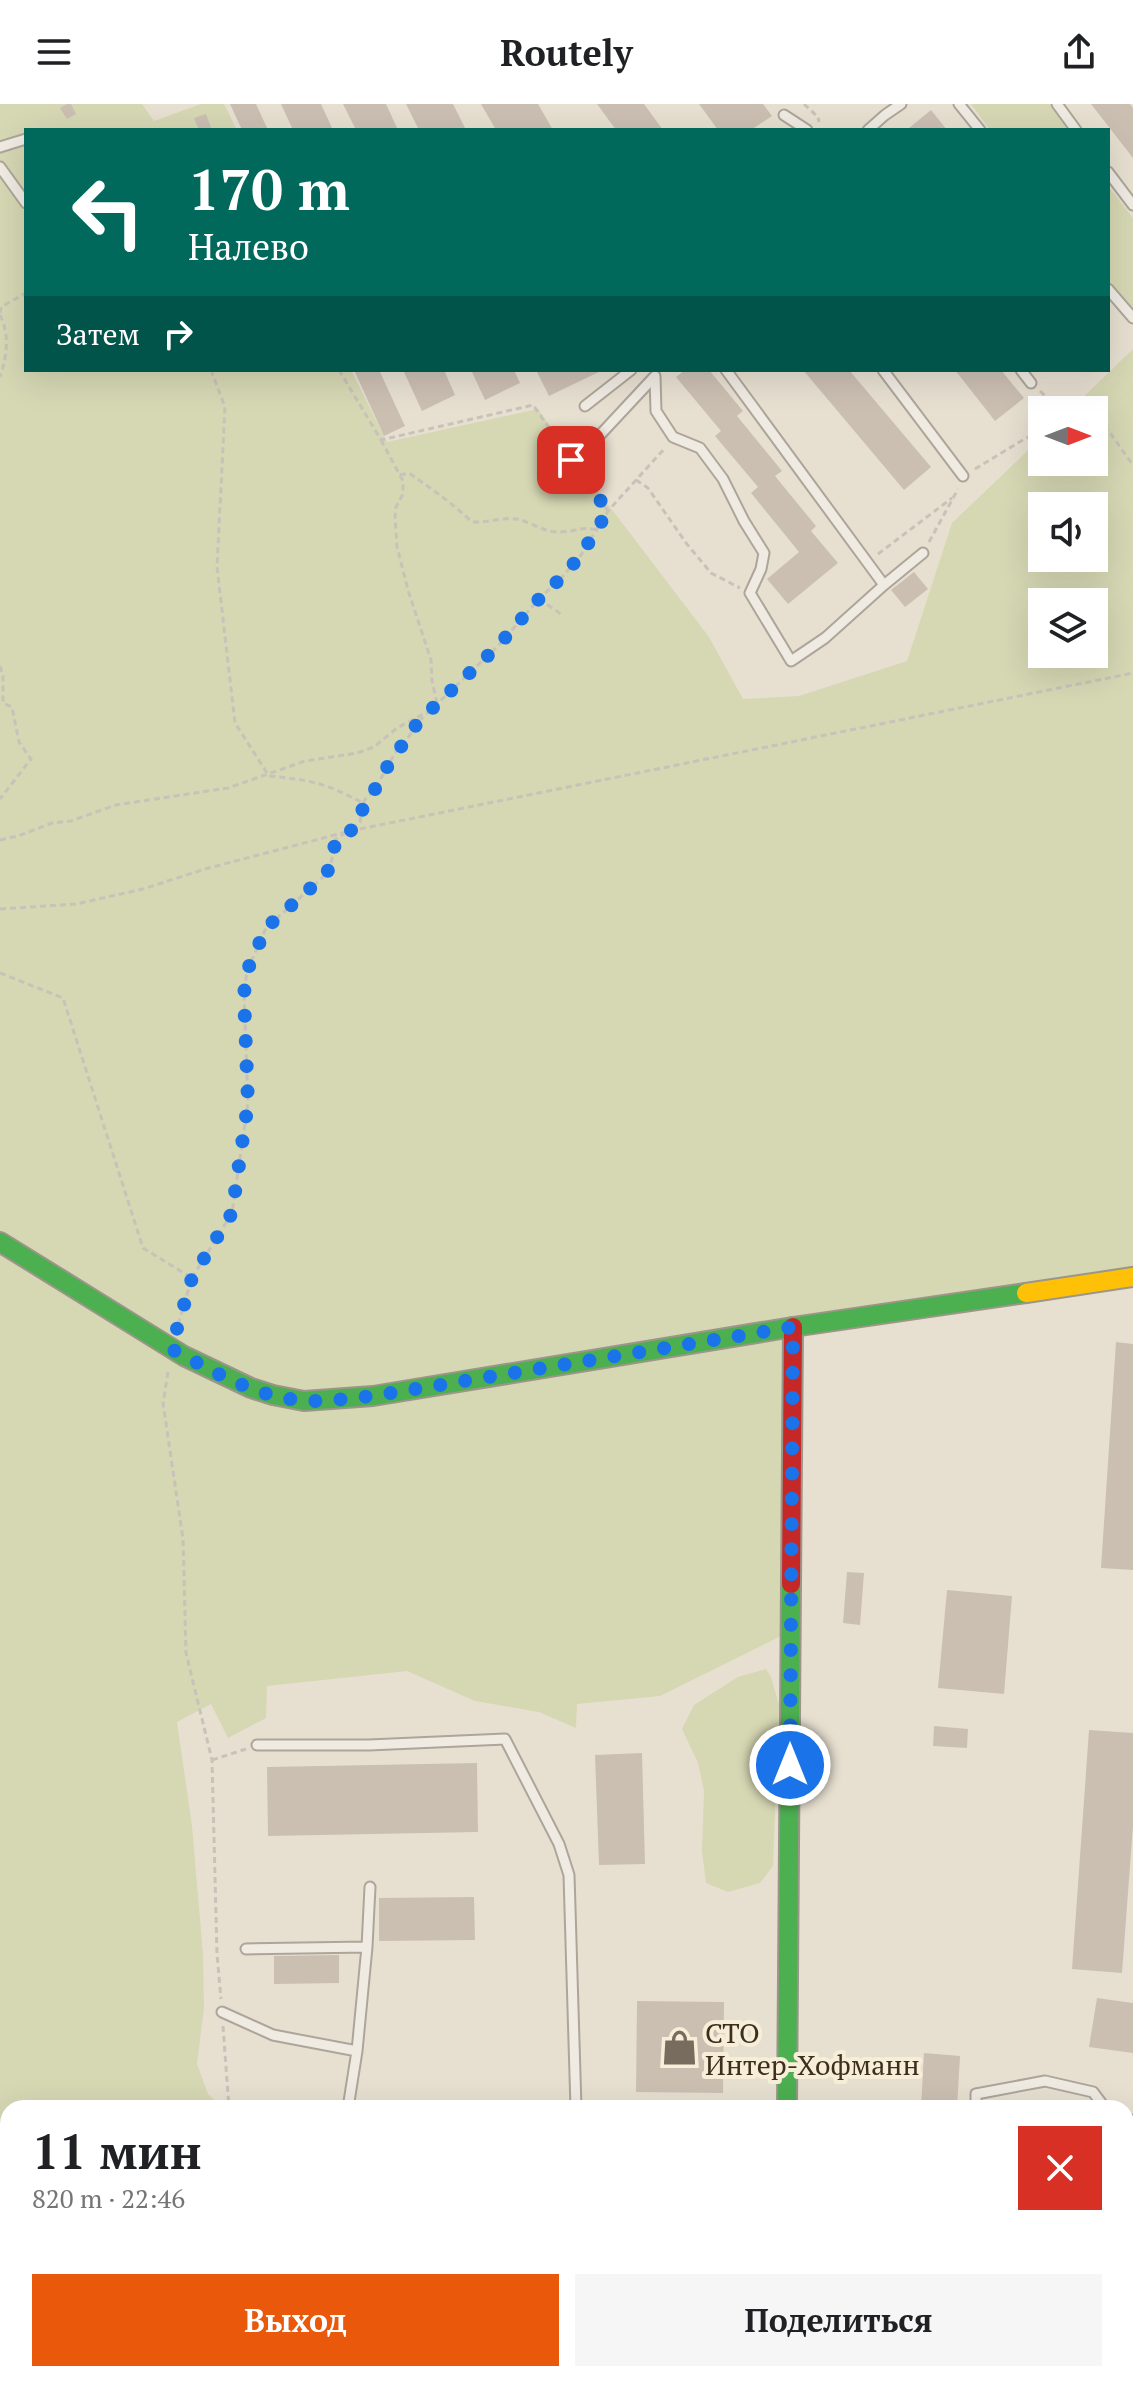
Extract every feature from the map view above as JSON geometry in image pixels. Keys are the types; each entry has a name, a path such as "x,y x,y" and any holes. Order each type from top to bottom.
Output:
{"street":[{"path":"0,1242 171,1349 256,1389 294,1400 318,1401 388,1393 793,1327 1133,1277"},
{"path":"787,2100 793,1327"}],"lane":[{"path":"871,128 901,104"},
{"path":"959,104 978,128"},
{"path":"1057,104 1075,128"},
{"path":"784,115 804,128"},
{"path":"0,147 24,140"},
{"path":"0,167 24,200"},
{"path":"1110,175 1133,205"},
{"path":"1110,291 1133,318"},
{"path":"585,406 628,372"},
{"path":"600,435 657,372"},
{"path":"657,372 656,411 673,437 700,448 723,479 764,553 761,569 750,593 791,661 825,638 923,553"},
{"path":"727,372 884,585"},
{"path":"885,372 963,476"},
{"path":"1023,372 1031,383"},
{"path":"257,1745 369,1745 505,1739 559,1844 569,1875 576,2100"},
{"path":"349,2100 357,2051 370,1887"},
{"path":"246,1949 367,1947"},
{"path":"222,2012 273,2035 357,2051"},
{"path":"976,2100 976,2094 1045,2081 1093,2092 1099,2100"}],"path":[{"path":"804,104 818,117"},
{"path":"0,377 7,354 7,331 0,314 1,307 24,294"},
{"path":"212,372 225,407 217,567 235,723 269,776"},
{"path":"340,372 403,481 403,494 395,517 399,558 431,660 436,702 439,703"},
{"path":"1031,383 1045,396"},
{"path":"381,440 533,405 608,511"},
{"path":"1108,430 1133,465"},
{"path":"228,2100 217,1954 212,1760 186,1653 183,1539 163,1403 171,1349 192,1278 232,1213 248,1103 244,994 247,971 266,928 322,878 332,862 336,839 360,822 363,803 418,722 497,647 563,576 581,555 608,511 673,437"},
{"path":"923,553 963,476 1028,437"},
{"path":"400,475 409,473 439,496 445,497 472,522 489,523 510,518 552,532 563,533 586,527 597,530"},
{"path":"636,480 648,488 711,573 750,593"},
{"path":"867,562 955,496"},
{"path":"539,599 561,614"},
{"path":"0,666 3,703 12,707 19,742 31,759 0,799"},
{"path":"0,909 76,904 143,889 205,869 350,831 1133,673"},
{"path":"0,840 116,805 228,788 305,761 348,756 374,747 397,728 430,710"},
{"path":"269,776 310,780 331,786 363,803"},
{"path":"0,973 63,998 143,1248 192,1278"},
{"path":"212,1760 257,1745"}],"green space":[{"path":"0,104 142,104 154,121 201,104 224,104 236,128 24,128 24,372 352,372 387,442 538,409 709,637 743,699 799,696 907,661 952,523 1028,450 1028,476 1108,476 1108,396 1084,396 1133,349 1133,1277 794,1328 791,1631 660,1696 577,1704 576,1728 539,1712 475,1701 407,1671 267,1686 266,1718 228,1738 211,1704 177,1722 192,1826 203,1955 204,2008 197,2064 208,2094 214,2100 0,2100"},
{"path":"971,104 1049,104 1068,128 989,128"},
{"path":"1110,189 1133,218 1133,306 1130,309 1110,283"},
{"path":"766,1669 779,1705 773,1866 760,1883 728,1892 706,1883 702,1851 704,1791 698,1763 682,1729 694,1705 738,1677"}],"building":[{"path":"71,104 76,114 67,119 60,108"},
{"path":"230,104 256,104 267,128 241,128"},
{"path":"281,104 321,104 332,128 292,128"},
{"path":"343,104 386,104 397,128 355,128"},
{"path":"406,104 453,104 465,128 418,128"},
{"path":"481,104 538,104 552,128 495,128"},
{"path":"597,104 644,104 662,128 615,128"},
{"path":"699,104 763,104 772,116 754,128 717,128"},
{"path":"1091,104 1130,104 1133,108 1133,158 1110,128"},
{"path":"931,110 945,128 909,128"},
{"path":"206,114 211,128 198,128 194,118"},
{"path":"355,372 380,372 405,426 384,436"},
{"path":"404,372 445,372 455,395 422,411"},
{"path":"472,372 515,372 520,383 485,400"},
{"path":"537,372 599,372 549,396"},
{"path":"682,372 711,372 743,411 737,416 782,471 775,476 816,526 811,531 838,563 788,604 767,579 799,552 751,493 758,487 715,436 721,431 676,377"},
{"path":"805,372 851,372 931,467 904,490"},
{"path":"957,372 1003,372 1024,398 995,421"},
{"path":"914,572 928,589 905,607 891,590"},
{"path":"1116,1342 1133,1344 1133,1570 1101,1568"},
{"path":"847,1572 864,1573 860,1625 843,1623"},
{"path":"947,1590 1012,1596 1004,1694 938,1688"},
{"path":"934,1726 968,1729 967,1748 933,1746"},
{"path":"1089,1730 1133,1733 1133,1826 1122,1973 1072,1969"},
{"path":"642,1753 645,1864 599,1865 595,1755"},
{"path":"477,1763 478,1832 268,1836 267,1767"},
{"path":"474,1897 475,1940 379,1941 379,1898"},
{"path":"339,1955 339,1983 274,1984 274,1956"},
{"path":"1097,1998 1133,2003 1133,2053 1089,2047"},
{"path":"637,2001 724,2002 723,2093 636,2092"},
{"path":"924,2053 960,2056 957,2100 921,2100"}],"traffic: fast":[{"path":"0,1242 184,1356 251,1388 304,1401 373,1396 793,1327 1026,1293"},
{"path":"787,2100 791,1584"}],"traffic: slow":[{"path":"1026,1293 1133,1277"}],"traffic: jam":[{"path":"791,1584 793,1327"}],"place":[{"name":"СТО Интер-Хофманн","path":"679,2048"}],"route":[{"path":"571,460 608,511 581,555 497,647 418,722 363,803 357,827 336,839 330,868 266,928 255,952 247,971 244,994 248,1103 232,1213 192,1278 171,1349 269,1394 294,1400 318,1401 373,1396 793,1327 790,1765"}]}
